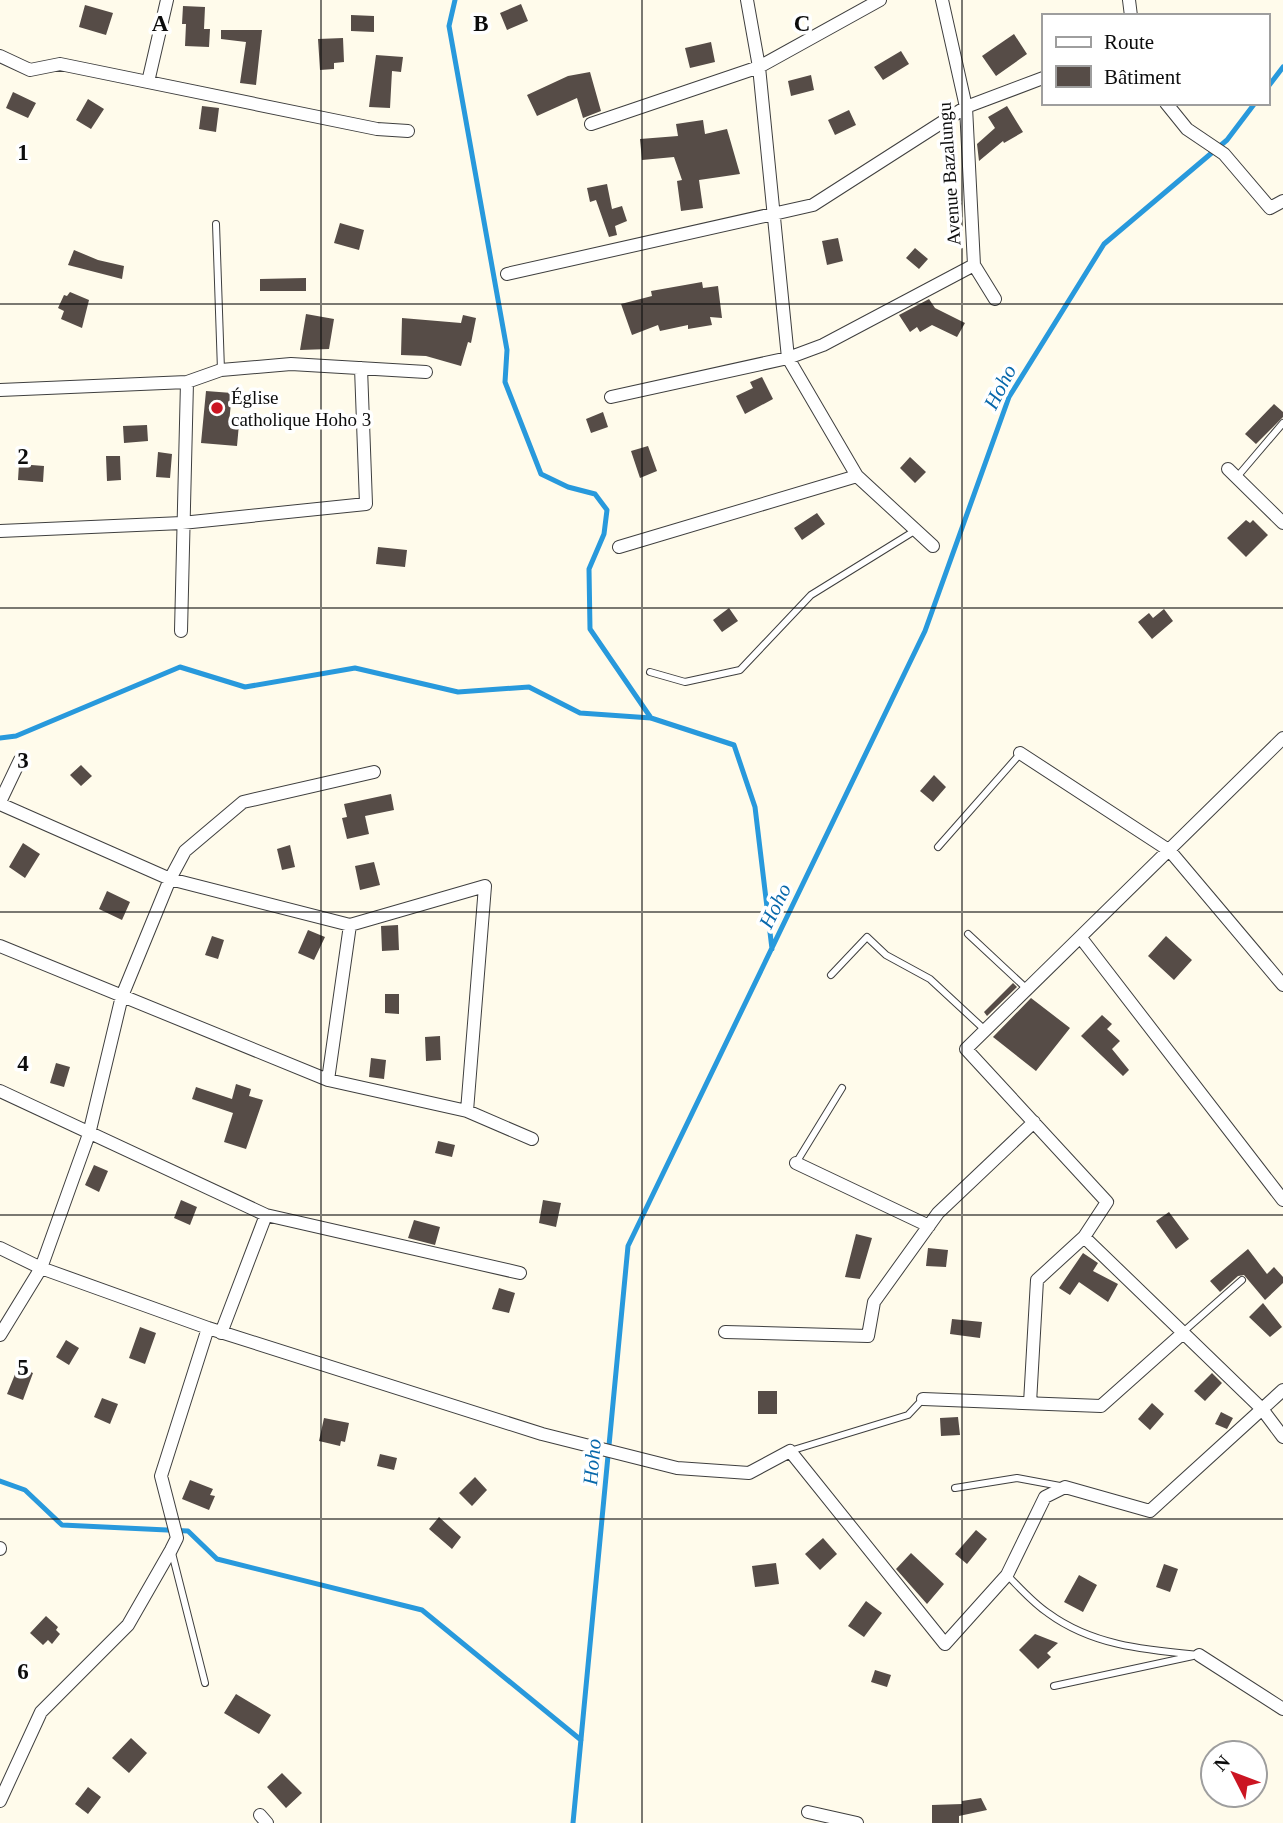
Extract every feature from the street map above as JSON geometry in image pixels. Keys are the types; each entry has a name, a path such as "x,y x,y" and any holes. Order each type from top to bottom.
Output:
{"street":[{"path":"148,82 167,0"},
{"path":"747,0 759,67 788,358 857,476 933,546"},
{"path":"591,124 759,67 880,0"},
{"name":"Avenue Bazalungu","path":"942,0 966,107 974,265 995,299"},
{"path":"0,56 30,70 60,64 377,130 408,131"},
{"path":"506,274 813,205 966,107 1042,78"},
{"path":"1168,105 1187,130 1214,145 1224,155 1270,208 1283,201"},
{"path":"611,397 788,358 823,345 974,265"},
{"path":"0,390 187,382 221,370 291,364 426,372"},
{"path":"0,531 183,523 366,504 361,368"},
{"path":"181,631 187,382"},
{"path":"1233,473 1283,523"},
{"path":"619,547 857,476"},
{"path":"1030,1403 1037,1280 1084,1237 1107,1202 966,1049 1281,743"},
{"path":"1020,753 1170,851 1283,985"},
{"path":"20,760 0,803 170,879 350,925 485,886 467,1111"},
{"path":"0,1335 41,1268 89,1134 122,996 170,879 185,851 243,802 374,772"},
{"path":"328,1080 350,925"},
{"path":"1081,938 1283,1200"},
{"path":"0,946 328,1080 467,1111 532,1139"},
{"path":"0,1091 266,1215 520,1273"},
{"path":"725,1332 868,1336 874,1302 938,1213 1034,1122"},
{"path":"796,1163 929,1226"},
{"path":"0,1800 41,1712 128,1625 174,1538 161,1476 214,1331 266,1215"},
{"path":"1084,1237 1262,1409 1283,1437"},
{"path":"0,1248 41,1268 214,1331 542,1434 677,1468 749,1474 790,1451 945,1644 1007,1575 1045,1497 1065,1488 1150,1511 1283,1390"},
{"path":"923,1399 1101,1406 1183,1333"},
{"path":"1199,1655 1283,1709"},
{"path":"808,1812 857,1823"}],"lane":[{"path":"216,224 221,370"},
{"path":"1233,473 1283,423"},
{"path":"650,672 685,682 740,670 811,595 916,530"},
{"path":"938,847 1020,753"},
{"path":"968,934 1027,989"},
{"path":"831,975 867,937 886,955 930,979 985,1030"},
{"path":"796,1163 842,1088"},
{"path":"1183,1333 1242,1280"},
{"path":"790,1451 908,1415 923,1399"},
{"path":"955,1488 1017,1478 1065,1488"},
{"path":"174,1538 205,1683"},
{"path":"1007,1575 1048,1613 1097,1640 1141,1649 1199,1655"},
{"path":"1054,1686 1199,1655"}],"building":[{"path":"521,4 528,21 507,30 500,13"},
{"path":"85,5 113,13 106,35 79,27"},
{"path":"183,6 205,7 204,29 210,29 209,47 185,46"},
{"path":"351,15 374,16 374,32 351,31"},
{"path":"221,30 262,30 256,85 240,83 246,42 221,39"},
{"path":"1014,34 1027,54 996,76 982,56"},
{"path":"343,38 344,62 334,63 334,69 320,70 318,39"},
{"path":"711,42 715,62 690,68 685,48"},
{"path":"901,51 909,64 883,80 874,67"},
{"path":"376,55 403,57 401,72 392,71 390,108 369,107"},
{"path":"590,72 601,111 583,118 577,98 537,116 527,95 568,76"},
{"path":"811,75 814,90 791,96 788,81"},
{"path":"13,92 36,103 28,118 6,108"},
{"path":"88,99 104,109 91,129 76,120"},
{"path":"202,106 219,108 216,132 199,129"},
{"path":"1007,106 1023,132 1004,143 1003,141 979,161 977,144 995,128 988,117"},
{"path":"849,110 856,125 835,135 828,120"},
{"path":"703,120 705,134 727,129 740,174 699,180 703,208 681,211 677,181 682,180 674,157 642,160 640,139 678,136 676,124"},
{"path":"607,184 612,209 622,206 627,221 615,226 617,235 609,237 596,200 590,202 587,188"},
{"path":"340,223 364,230 359,250 334,243"},
{"path":"838,238 843,261 827,265 822,241"},
{"path":"915,248 928,259 919,269 906,258"},
{"path":"74,250 98,260 124,266 122,279 68,265"},
{"path":"306,278 306,291 260,291 260,279"},
{"path":"702,282 703,288 718,286 722,318 710,317 712,325 688,329 688,325 660,331 658,325 632,335 621,304 652,296 651,291"},
{"path":"70,292 89,300 82,328 61,319 64,311 58,308 64,295 67,296"},
{"path":"929,299 935,308 965,323 957,337 932,325 920,332 917,327 910,332 899,315"},
{"path":"306,314 334,319 329,349 300,350"},
{"path":"463,315 476,318 471,343 468,342 461,366 426,356 401,355 402,318 461,323"},
{"path":"762,377 773,399 745,414 736,396 753,388 750,382"},
{"name":"Église catholique Hoho 3","path":"206,391 232,393 229,423 239,424 237,446 201,443"},
{"path":"1274,404 1283,412 1283,417 1256,444 1245,434"},
{"path":"603,412 608,427 591,433 586,419"},
{"path":"147,425 148,441 124,443 123,426"},
{"path":"648,446 657,471 640,478 631,451"},
{"path":"158,452 172,454 170,478 156,477"},
{"path":"106,456 120,456 121,480 107,481"},
{"path":"910,457 926,472 915,483 900,468"},
{"path":"19,464 44,466 43,482 18,480"},
{"path":"817,513 825,524 802,540 794,528"},
{"path":"1246,520 1250,523 1253,520 1268,535 1246,557 1227,538"},
{"path":"378,547 407,550 405,567 376,564"},
{"path":"729,608 738,621 722,632 713,620"},
{"path":"1164,609 1173,621 1152,639 1138,622 1149,613 1153,618"},
{"path":"81,765 92,776 81,786 70,775"},
{"path":"934,775 946,787 933,802 920,791"},
{"path":"391,794 394,810 365,816 369,834 347,839 342,818 347,817 344,804"},
{"path":"23,843 40,854 25,878 9,867"},
{"path":"290,845 295,867 282,870 277,849"},
{"path":"374,862 380,885 360,890 355,866"},
{"path":"107,891 130,902 122,920 99,909"},
{"path":"398,925 399,950 382,951 381,926"},
{"path":"308,930 325,937 314,960 298,953"},
{"path":"212,936 224,940 218,959 205,955"},
{"path":"1166,936 1192,960 1174,980 1148,956"},
{"path":"1013,983 1017,987 987,1016 984,1012"},
{"path":"385,994 399,994 399,1014 385,1013"},
{"path":"1031,998 1070,1028 1036,1071 993,1037"},
{"path":"1102,1015 1112,1024 1107,1029 1120,1041 1112,1049 1129,1070 1123,1076 1081,1036"},
{"path":"440,1036 441,1060 426,1061 425,1037"},
{"path":"371,1058 386,1060 384,1079 369,1077"},
{"path":"56,1063 70,1067 64,1087 50,1083"},
{"path":"236,1084 251,1089 249,1096 263,1100 246,1149 224,1142 233,1113 192,1099 196,1087 232,1099"},
{"path":"438,1141 455,1145 452,1157 435,1153"},
{"path":"94,1165 108,1171 99,1192 85,1185"},
{"path":"181,1200 197,1207 190,1225 174,1218"},
{"path":"543,1200 561,1203 556,1227 539,1223"},
{"path":"1169,1212 1189,1239 1176,1249 1156,1221"},
{"path":"414,1220 440,1227 435,1245 408,1238"},
{"path":"856,1234 872,1238 860,1279 845,1277"},
{"path":"928,1248 948,1250 946,1267 926,1266"},
{"path":"1248,1249 1267,1274 1274,1267 1283,1277 1283,1283 1265,1300 1244,1275 1238,1276 1220,1292 1210,1281"},
{"path":"1083,1253 1098,1263 1093,1271 1118,1284 1108,1302 1079,1282 1070,1295 1059,1288"},
{"path":"499,1288 515,1293 509,1313 492,1309"},
{"path":"1263,1303 1282,1327 1270,1337 1249,1317"},
{"path":"952,1319 982,1322 980,1338 950,1334"},
{"path":"140,1327 156,1333 145,1364 129,1358"},
{"path":"66,1340 79,1348 69,1365 56,1357"},
{"path":"18,1367 33,1373 23,1400 7,1394"},
{"path":"1212,1373 1222,1383 1205,1401 1194,1391"},
{"path":"758,1391 777,1391 777,1414 758,1414"},
{"path":"102,1398 118,1404 110,1424 94,1417"},
{"path":"1152,1403 1164,1414 1150,1430 1138,1419"},
{"path":"1221,1412 1233,1418 1227,1429 1215,1424"},
{"path":"958,1417 960,1435 941,1436 940,1418"},
{"path":"324,1418 349,1423 345,1442 341,1441 340,1446 319,1441"},
{"path":"380,1454 397,1458 394,1470 377,1466"},
{"path":"475,1477 487,1490 472,1506 459,1493"},
{"path":"190,1480 213,1489 210,1495 215,1496 209,1510 182,1499"},
{"path":"439,1517 461,1537 452,1549 429,1529"},
{"path":"976,1530 987,1539 967,1564 955,1554"},
{"path":"823,1538 837,1554 820,1570 805,1554"},
{"path":"911,1553 944,1584 927,1604 896,1569"},
{"path":"776,1563 779,1584 755,1587 752,1566"},
{"path":"1164,1564 1178,1569 1170,1592 1156,1587"},
{"path":"1079,1575 1097,1585 1083,1612 1064,1602"},
{"path":"866,1601 882,1613 864,1637 848,1626"},
{"path":"46,1616 58,1627 56,1630 60,1634 52,1644 48,1640 43,1645 30,1633"},
{"path":"1035,1634 1058,1643 1047,1653 1051,1657 1038,1669 1019,1650"},
{"path":"875,1670 891,1675 887,1687 871,1682"},
{"path":"236,1694 271,1715 259,1734 224,1713"},
{"path":"131,1738 147,1753 129,1773 112,1758"},
{"path":"282,1773 302,1793 286,1808 267,1787"},
{"path":"88,1787 101,1797 88,1814 75,1804"},
{"path":"981,1798 987,1810 959,1816 959,1823 932,1823 932,1805 962,1804 962,1801"}],"waterway":[{"path":"455,0 449,26 507,350 505,382 541,474 568,487 595,494 607,510 604,534 589,569 590,629 651,718"},
{"name":"Hoho","path":"1269,85 1283,67"},
{"name":"Hoho","path":"573,1823 628,1246 925,631 1009,397 1104,244 1227,140 1253,105"},
{"path":"0,738 16,736 180,667 245,687 355,668 458,692 529,687 580,713 651,718 734,745 755,807 772,949"},
{"path":"0,1481 25,1490 62,1525 188,1531 217,1559 422,1610 581,1740"}],"place":[{"name":"Église catholique Hoho 3","path":"217,408"}]}
